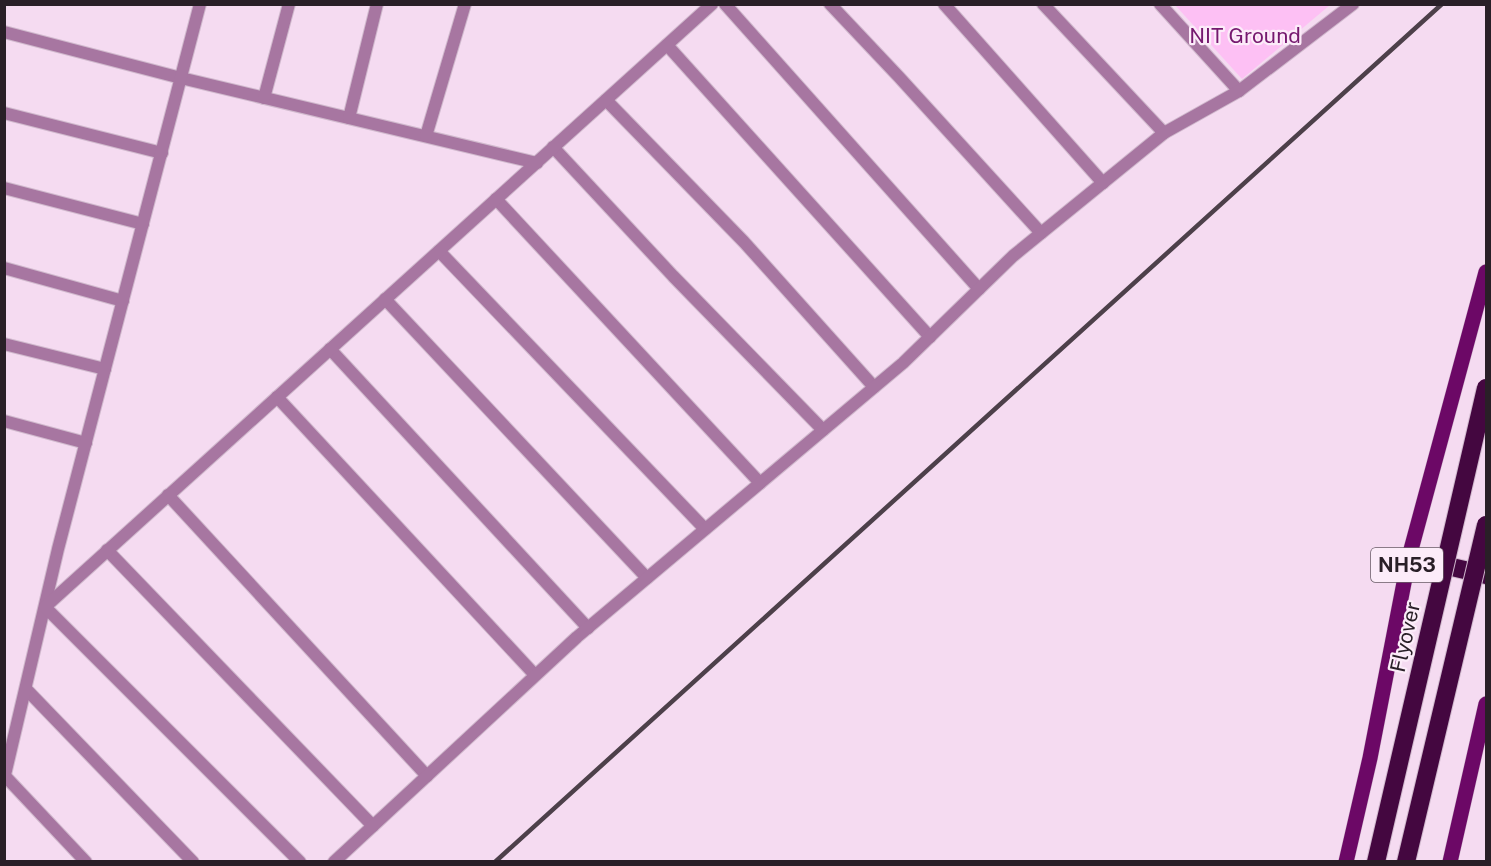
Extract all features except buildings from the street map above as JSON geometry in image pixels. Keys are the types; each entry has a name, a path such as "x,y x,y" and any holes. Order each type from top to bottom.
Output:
{"highway":[{"name":"Flyover","path":"1376,861 1486,388"},
{"path":"1406,861 1486,525"},
{"path":"1409,557 1486,575"}],"main road":[{"name":"NH53","path":"1346,861 1370,758 1409,557 1486,272"},
{"path":"1450,861 1486,704"}],"street":[{"path":"264,98 289,4"},
{"path":"349,118 377,4"},
{"path":"426,136 465,4"},
{"path":"45,607 712,4"},
{"path":"725,4 979,289"},
{"path":"830,4 1041,233"},
{"path":"944,4 1103,183"},
{"path":"1043,4 1164,133"},
{"path":"1160,4 1239,90"},
{"path":"334,861 588,628 874,387 930,337 1013,256 1164,133 1239,90 1353,4"},
{"path":"86,861 5,777 86,443 199,5"},
{"path":"4,32 181,78 537,163"},
{"path":"667,45 930,337"},
{"path":"606,100 744,242 874,387"},
{"path":"4,113 162,153"},
{"path":"553,147 673,276 823,430"},
{"path":"4,188 143,224"},
{"path":"496,199 760,483"},
{"path":"439,251 705,529"},
{"path":"4,268 123,301"},
{"path":"385,299 647,579"},
{"path":"4,344 105,369"},
{"path":"330,349 588,628"},
{"path":"277,397 536,675"},
{"path":"4,421 86,443"},
{"path":"168,495 427,776"},
{"path":"107,550 373,826"},
{"path":"45,607 300,861"},
{"path":"26,689 193,861"}],"green space":[{"name":"NIT Ground","path":"1175,5 1330,5 1242,79"}],"railway":[{"path":"495,862 1442,4"}]}
